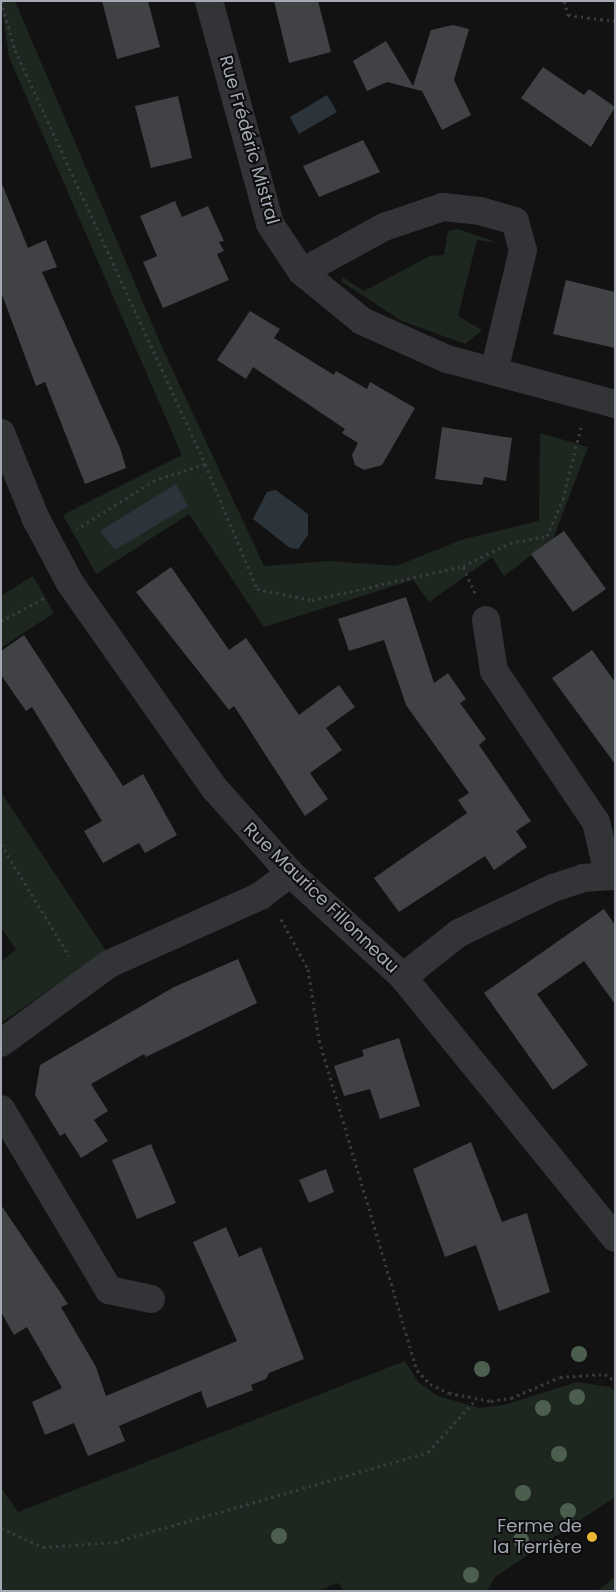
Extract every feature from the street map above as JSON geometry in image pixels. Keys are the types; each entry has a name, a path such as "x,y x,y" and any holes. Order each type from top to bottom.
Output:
{"street":[{"name":"Rue Frédéric Mistral","path":"209,1 270,224 302,272 362,321 447,359 615,404"},
{"path":"302,272 384,227 443,207 480,211 515,222 524,250 494,372"},
{"name":"Rue Maurice Fillonneau","path":"1,433 49,547 70,583 221,796 290,872 403,976 615,1238"},
{"path":"403,976 459,933 553,888 612,875 596,822 494,671 486,620"},
{"path":"1,1043 84,980 146,946 260,896 290,872"},
{"path":"1,1109 109,1290 151,1299"}],"path":[{"path":"1,1 15,50 205,464 257,589 312,600 463,566 510,544 547,536 563,499 588,397"},
{"path":"564,1 568,16 615,21"},
{"path":"49,547 155,480 205,464"},
{"path":"463,566 486,620"},
{"path":"1,621 70,583"},
{"path":"1,844 84,980"},
{"path":"260,896 289,929 308,970 319,1040 417,1370 430,1384 476,1399 511,1398 560,1377 605,1374 615,1381"},
{"path":"1,1528 43,1547 115,1542 428,1452 476,1399"}],"shaded area":[{"path":"1,1 15,1 162,347 264,566 329,561 396,566 464,539 539,521 540,433 588,447 553,539 504,576 492,557 429,602 413,580 264,627 189,514 96,574 63,515 182,455 9,57"},
{"path":"327,95 337,112 299,134 290,117"},
{"path":"458,229 499,243 477,240 458,316 482,330 465,344 402,321 342,282 342,277 364,291 430,256 444,255 448,231"},
{"path":"176,484 188,506 115,550 100,531"},
{"path":"276,490 308,514 308,535 298,549 290,548 253,519 267,492"},
{"path":"33,576 54,613 1,648 1,596"},
{"path":"1,792 106,951 1,1023 1,961 16,950 1,927"},
{"path":"405,1361 418,1382 438,1396 479,1408 504,1405 577,1382 610,1387 615,1391 615,1497 495,1577 487,1591 344,1591 338,1583 318,1591 1,1591 1,1487 18,1512"},
{"path":"615,1577 615,1591 597,1591"}],"building":[{"path":"102,1 148,1 160,47 117,59"},
{"path":"274,1 318,1 331,52 289,63"},
{"path":"453,25 469,29 454,80 471,115 442,130 422,91 387,82 367,91 353,61 386,41 413,86 431,30"},
{"path":"543,67 584,95 589,89 615,107 591,147 521,98"},
{"path":"178,96 192,158 151,168 135,106"},
{"path":"363,140 380,172 319,197 303,166"},
{"path":"2,184 28,248 46,240 57,267 42,272 120,448 126,468 85,484 45,382 36,386 1,292"},
{"path":"175,201 182,217 208,206 224,241 219,242 224,251 217,254 229,280 163,308 143,262 157,256 140,216"},
{"path":"566,280 615,292 615,348 553,334"},
{"path":"250,311 280,329 274,338 334,375 336,371 367,389 370,382 415,408 382,465 364,470 355,465 352,455 358,443 342,433 345,429 253,367 246,379 217,360"},
{"path":"442,427 512,438 506,481 484,477 482,485 435,479"},
{"path":"564,531 606,589 573,612 531,554"},
{"path":"171,567 229,650 246,638 299,715 339,685 355,707 326,728 342,750 310,773 328,799 305,816 234,706 229,710 136,592"},
{"path":"406,597 434,683 448,673 466,699 460,703 486,739 479,745 531,821 516,831 527,847 494,870 485,856 399,912 374,878 467,813 458,800 469,793 406,705 384,640 349,651 338,619"},
{"path":"24,635 123,786 143,774 177,835 145,853 139,843 103,863 84,831 102,821 32,707 26,711 1,675 1,651"},
{"path":"592,650 615,682 615,764 552,678"},
{"path":"604,909 615,925 615,1004 584,961 537,994 588,1065 553,1090 484,993"},
{"path":"238,959 257,1003 146,1057 144,1054 91,1084 108,1111 94,1120 108,1141 81,1158 65,1133 60,1136 35,1095 40,1065 174,987"},
{"path":"399,1038 420,1106 380,1119 370,1089 344,1096 334,1066 364,1056 362,1050"},
{"path":"471,1142 502,1222 527,1213 550,1292 499,1311 476,1245 445,1257 413,1169"},
{"path":"151,1144 176,1203 137,1219 112,1160"},
{"path":"326,1169 334,1192 309,1203 299,1180"},
{"path":"1,1205 68,1304 61,1307 96,1367 106,1396 237,1341 193,1242 226,1227 239,1257 261,1247 304,1359 269,1373 266,1379 251,1385 253,1390 207,1408 201,1391 119,1426 125,1441 88,1456 74,1423 45,1435 32,1402 62,1388 27,1327 14,1335 1,1312"}],"place":[{"name":"Ferme de la Terrière","path":"592,1537"}]}
